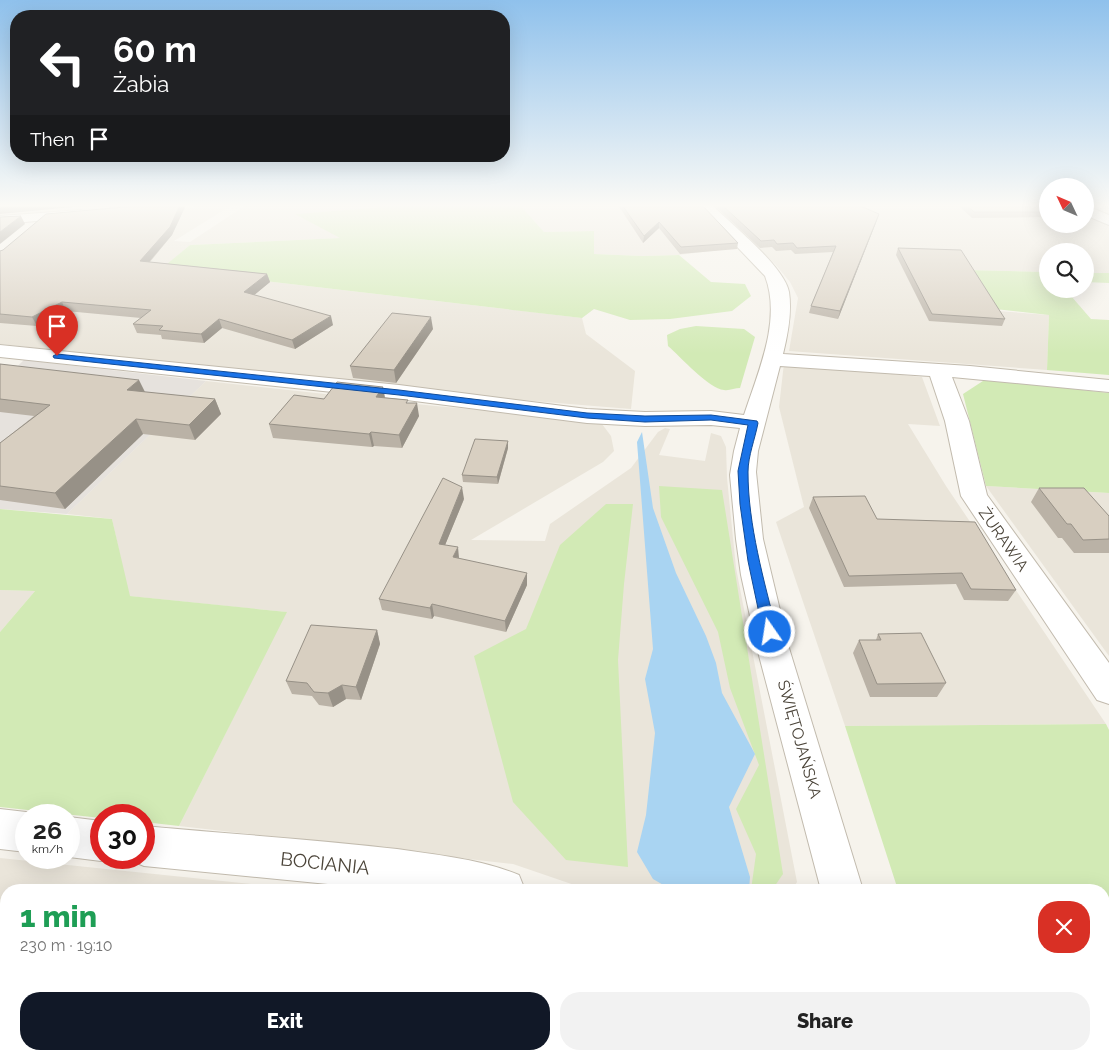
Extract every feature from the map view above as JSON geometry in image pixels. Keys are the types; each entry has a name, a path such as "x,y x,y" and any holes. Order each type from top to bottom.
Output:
{"street":[{"name":"ŚWIĘTOJAŃSKA","path":"754,254 778,280 781,292 781,310 772,359 753,423 743,471 754,561 770,632 840,884"},
{"path":"0,351 399,392 587,416 645,419 711,418 753,423"},
{"path":"772,359 940,370 1109,386"},
{"name":"ŻURAWIA","path":"940,370 957,421 974,496 1109,690"},
{"path":"0,829 15,831"},
{"name":"BOCIANIA","path":"155,847 338,864 458,879 479,884"}],"shaded area":[{"path":"14,254 179,254 162,269 582,318 586,334 635,371 631,409 482,397 0,344 0,259"},
{"path":"604,254 684,254 679,255"},
{"path":"765,254 1039,254 1039,272 965,270 997,311 1049,315 1047,370 789,351 798,298 790,282"},
{"path":"1094,254 1109,254 1109,273 1094,273"},
{"path":"24,360 206,381 67,514 0,509 0,383"},
{"path":"784,363 922,377 940,426 908,424 946,486 1106,724 845,726 776,522 804,507 779,407"},
{"path":"206,381 435,406 599,420 611,436 614,451 603,462 471,540 545,541 550,524 631,468 658,432 665,428 670,429 659,455 705,461 711,433 721,436 726,447 727,478 736,568 797,882 796,884 571,884 513,864 179,826 286,612 129,596 112,519 67,514"},
{"path":"986,486 1109,493 1109,656"},
{"path":"0,590 35,591 0,632"},
{"path":"0,858 15,860 15,869 80,869 80,866 90,867 90,869 107,869 252,884 0,884"}],"green space":[{"path":"179,254 679,255 711,282 745,284 751,296 732,311 670,319 630,320 594,309 582,318 161,269"},
{"path":"965,270 1039,272 1039,298 1073,298 1091,319 1109,320 1109,375 1047,370 1049,315 995,309"},
{"path":"1094,273 1109,273 1109,283 1094,282"},
{"path":"696,326 744,329 755,337 740,388 724,390 711,384 695,372 668,346 667,335 680,329"},
{"path":"986,379 1109,393 1109,493 986,486 963,394"},
{"path":"659,486 722,490 783,874 776,884 752,884 756,854 736,809 759,765 730,688 718,632 661,517"},
{"path":"606,504 633,504 618,660 628,867 566,860 513,802 474,656 526,629 560,545"},
{"path":"0,509 112,519 130,596 287,612 179,826 155,823 155,804 90,804 90,817 80,816 80,804 15,804 15,809 0,807 0,632 35,591 0,590"},
{"path":"1106,724 1109,730 1109,884 896,884 845,726"}],"water":[{"path":"642,432 653,508 676,573 706,636 716,663 722,693 755,754 729,807 750,877 749,884 662,884 653,879 637,852 646,815 655,733 645,679 653,649 637,442"}],"building":[{"path":"0,254 146,254 140,261 267,274 244,292 331,316 292,340 219,319 201,334 159,330 163,326 133,324 151,310 62,302 32,317 0,314"},
{"path":"832,254 863,254 840,311 811,306"},
{"path":"901,254 964,254 1005,319 932,314"},
{"path":"392,313 431,317 394,370 350,366"},
{"path":"0,364 139,380 127,390 215,399 189,425 136,419 55,493 0,486 0,443 50,405 0,399"},
{"path":"337,382 383,387 376,397 408,400 406,403 417,403 399,435 371,432 369,434 269,424 294,395 324,399"},
{"path":"475,439 508,441 497,477 462,475"},
{"path":"443,478 462,487 439,544 458,547 453,557 527,573 505,621 432,604 430,608 379,599"},
{"path":"1039,488 1084,488 1109,516 1109,539 1083,540 1071,524 1067,524"},
{"path":"865,496 877,519 975,522 1016,590 971,589 962,573 849,576 813,497"},
{"path":"311,625 377,630 356,687 342,685 328,693 314,692 307,683 286,681"},
{"path":"921,633 946,683 877,684 859,640 881,640 878,634"}],"route":[{"path":"57,356 399,392 587,416 645,419 711,418 753,423 743,471 745,504 754,561 770,632"}]}
